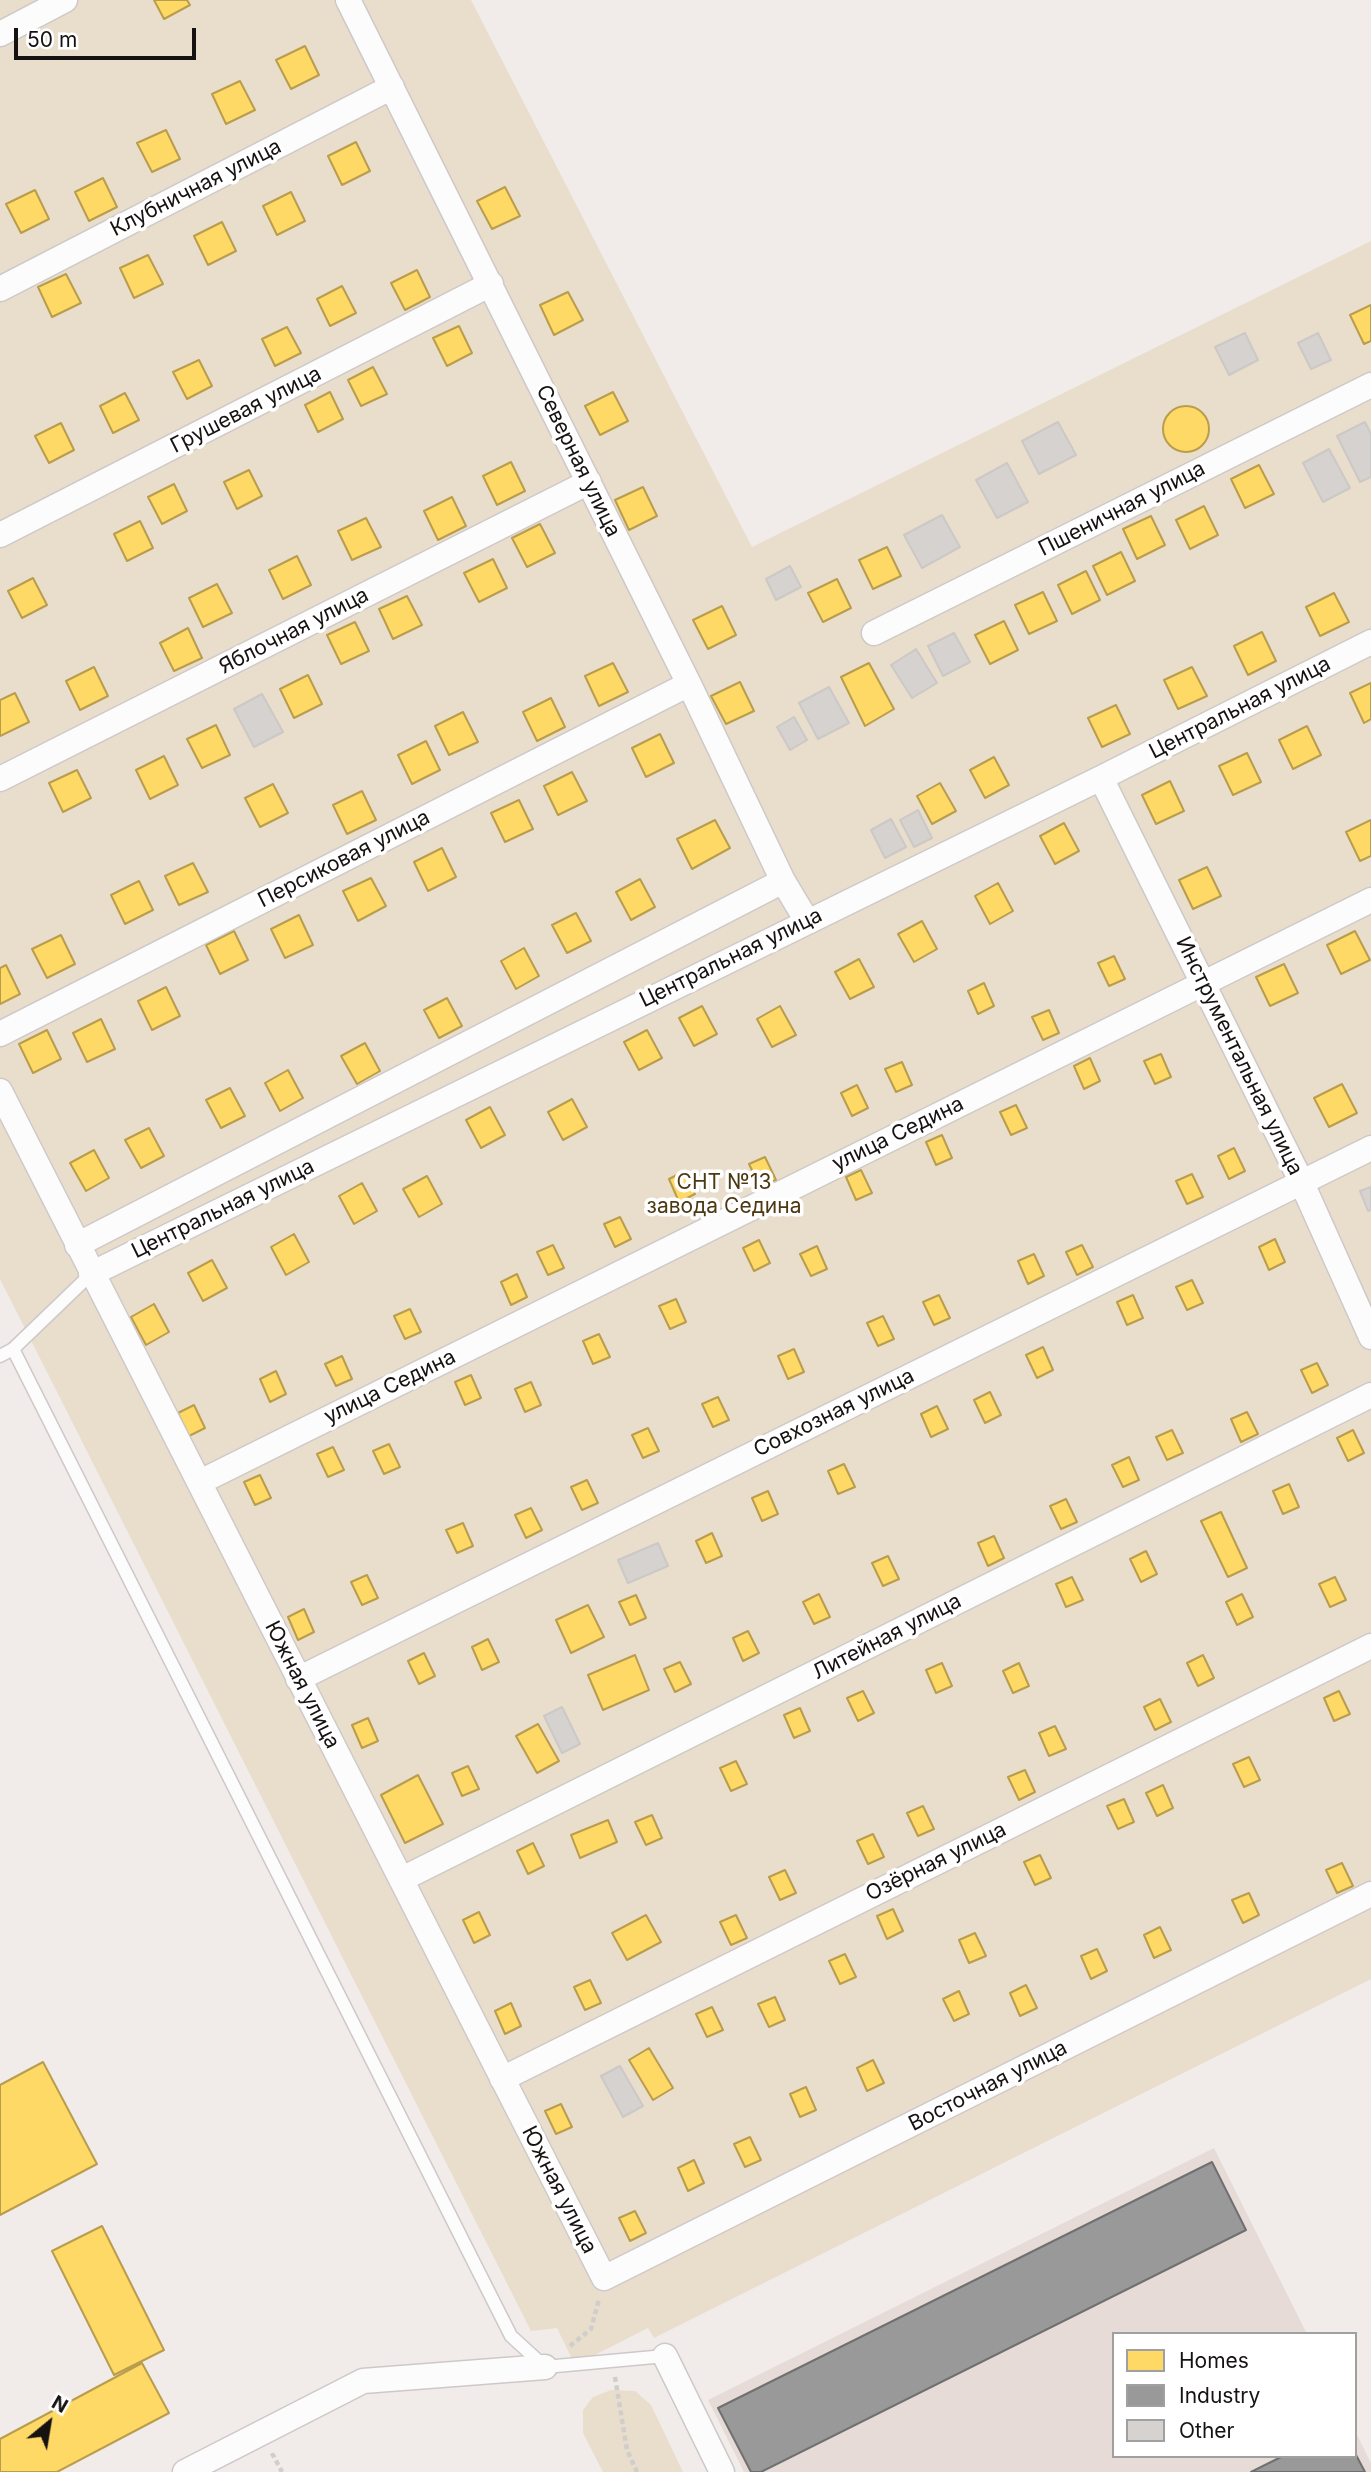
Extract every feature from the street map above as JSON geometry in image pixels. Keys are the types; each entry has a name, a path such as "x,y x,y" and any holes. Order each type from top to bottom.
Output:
{"street":[{"path":"0,34 65,0"},
{"name":"Северная улица","path":"348,0 689,684 783,881 807,921"},
{"name":"Клубничная улица","path":"0,289 393,87"},
{"name":"Грушевая улица","path":"0,535 491,284"},
{"name":"Пшеничная улица","path":"874,633 1371,385"},
{"name":"Яблочная улица","path":"0,779 589,482"},
{"name":"Центральная улица","path":"91,1274 1101,778 1371,642"},
{"name":"Персиковая улица","path":"0,1034 689,684"},
{"name":"Инструментальная улица","path":"1101,778 1301,1181 1371,1337"},
{"name":"Центральная улица","path":"77,1245 783,881"},
{"name":"улица Седина","path":"200,1482 1371,900"},
{"name":"Южная улица","path":"0,1091 604,2278"},
{"name":"Совхозная улица","path":"298,1679 1371,1148"},
{"name":"Литейная улица","path":"402,1879 1371,1395"},
{"name":"Озёрная улица","path":"502,2079 1371,1646"},
{"name":"Восточная улица","path":"604,2278 1371,1894"},
{"path":"665,2356 722,2472"},
{"path":"185,2472 363,2381 545,2367"}],"lane":[{"path":"0,1356 13,1349 91,1274"},
{"path":"13,1349 511,2336 545,2367 665,2356"}],"path":[{"path":"545,2367 591,2329 604,2278"},
{"path":"613,2362 627,2450 637,2472"},
{"path":"261,2460 273,2455 282,2472"}],"shaded area":[{"path":"1214,2148 1306,2332 1112,2332 1112,2458 1357,2458 1357,2435 1371,2463 1371,2472 744,2472 708,2400"}],"green space":[{"name":"СНТ №13 завода Седина","path":"0,0 471,0 752,547 1371,241 1371,1979 654,2338 648,2328 575,2365 557,2328 531,2331 0,1279"},
{"path":"611,2390 635,2391 651,2405 683,2472 603,2472 583,2433 583,2410 593,2397"}],"building: Homes":[{"path":"154,0 187,0 190,5 164,19"},
{"path":"305,46 319,75 291,89 276,60"},
{"path":"240,81 255,110 226,124 212,94"},
{"path":"166,130 180,159 152,172 137,143"},
{"path":"356,142 370,171 342,185 328,156"},
{"path":"103,178 117,207 89,221 75,192"},
{"path":"505,187 520,216 492,229 477,201"},
{"path":"35,190 49,219 21,233 6,204"},
{"path":"291,192 305,221 277,235 263,206"},
{"path":"222,222 236,251 208,265 194,236"},
{"path":"148,255 163,284 134,298 120,268"},
{"path":"417,270 430,297 405,310 391,283"},
{"path":"66,274 81,303 52,317 38,287"},
{"path":"342,286 356,313 330,326 317,299"},
{"path":"568,292 583,320 554,335 540,305"},
{"path":"1371,305 1371,341 1364,344 1350,315"},
{"path":"459,326 472,353 447,366 433,338"},
{"path":"287,327 301,353 275,366 262,339"},
{"path":"199,360 212,386 187,399 173,372"},
{"path":"373,367 387,394 361,406 348,380"},
{"path":"330,392 343,419 318,432 305,405"},
{"path":"613,392 628,421 600,435 585,406"},
{"path":"125,393 139,420 113,433 100,406"},
{"path":"1186,406 1202,413 1209,429 1202,445 1186,452 1170,445 1163,429 1170,413"},
{"path":"61,423 74,450 49,463 35,436"},
{"path":"511,462 525,491 497,505 483,476"},
{"path":"1259,465 1274,494 1245,508 1231,479"},
{"path":"249,470 262,496 237,509 224,482"},
{"path":"174,484 187,511 162,524 148,497"},
{"path":"643,487 657,516 629,530 615,500"},
{"path":"452,497 466,526 438,540 424,511"},
{"path":"1204,506 1218,535 1190,549 1176,520"},
{"path":"1151,516 1165,545 1137,559 1123,529"},
{"path":"366,518 381,547 352,560 338,531"},
{"path":"140,521 153,548 127,561 114,534"},
{"path":"540,524 555,553 527,567 512,538"},
{"path":"887,547 901,576 873,589 859,560"},
{"path":"1121,552 1135,581 1107,595 1093,566"},
{"path":"297,556 311,585 283,599 269,570"},
{"path":"493,559 507,588 479,602 464,573"},
{"path":"1086,571 1100,600 1072,614 1058,585"},
{"path":"33,578 47,605 22,618 8,591"},
{"path":"837,579 851,608 823,622 808,593"},
{"path":"217,584 232,613 203,627 189,598"},
{"path":"1043,592 1057,621 1029,634 1015,605"},
{"path":"1334,593 1349,622 1320,636 1306,607"},
{"path":"407,596 422,625 393,639 379,609"},
{"path":"722,606 736,635 708,649 693,620"},
{"path":"1004,621 1018,650 990,664 975,635"},
{"path":"355,622 369,651 341,664 327,635"},
{"path":"188,628 202,658 174,671 160,643"},
{"path":"1262,632 1276,661 1248,675 1234,646"},
{"path":"613,663 628,692 599,706 585,676"},
{"path":"869,663 894,709 865,726 841,677"},
{"path":"94,667 108,696 80,710 66,681"},
{"path":"1192,667 1207,696 1178,709 1164,680"},
{"path":"308,675 322,704 294,718 280,689"},
{"path":"740,682 754,711 726,724 711,696"},
{"path":"1371,683 1371,719 1364,723 1350,693"},
{"path":"15,693 29,722 0,736 0,700"},
{"path":"551,698 565,727 537,741 523,712"},
{"path":"1116,705 1130,734 1102,747 1088,718"},
{"path":"463,712 478,742 449,755 435,726"},
{"path":"216,725 230,755 202,768 187,739"},
{"path":"1307,726 1321,755 1293,769 1279,740"},
{"path":"660,734 674,763 646,777 632,748"},
{"path":"426,741 440,770 412,784 398,755"},
{"path":"1247,753 1261,782 1233,795 1219,766"},
{"path":"164,756 178,785 150,799 136,770"},
{"path":"994,757 1009,785 985,798 970,770"},
{"path":"77,770 91,798 63,812 49,783"},
{"path":"572,772 587,801 558,815 544,786"},
{"path":"1170,781 1184,811 1156,824 1142,795"},
{"path":"940,783 956,811 932,824 917,796"},
{"path":"273,784 288,813 260,827 245,798"},
{"path":"362,791 376,820 347,834 333,805"},
{"path":"519,800 533,829 505,842 491,813"},
{"path":"715,820 730,848 692,869 677,839"},
{"path":"1371,820 1371,856 1360,861 1346,832"},
{"path":"1064,823 1079,851 1055,864 1040,836"},
{"path":"442,848 456,877 428,891 414,862"},
{"path":"193,863 208,892 179,905 165,876"},
{"path":"1207,867 1221,896 1193,909 1179,880"},
{"path":"371,878 386,906 358,921 343,891"},
{"path":"640,879 655,907 631,920 616,892"},
{"path":"139,881 153,910 125,924 111,895"},
{"path":"998,883 1013,911 990,924 975,896"},
{"path":"576,913 591,941 567,953 552,925"},
{"path":"299,915 313,945 285,958 271,929"},
{"path":"922,921 937,949 914,962 898,934"},
{"path":"234,931 248,960 220,974 206,945"},
{"path":"1355,931 1370,960 1341,974 1327,945"},
{"path":"61,935 75,964 47,978 32,949"},
{"path":"524,948 539,976 516,989 501,961"},
{"path":"1114,956 1125,979 1109,986 1098,963"},
{"path":"859,959 874,987 850,999 835,972"},
{"path":"1284,964 1298,993 1270,1006 1256,977"},
{"path":"6,965 20,994 0,1004 0,968"},
{"path":"984,983 994,1006 978,1014 968,991"},
{"path":"166,987 180,1016 152,1030 138,1001"},
{"path":"447,998 462,1026 439,1038 424,1010"},
{"path":"702,1006 717,1034 694,1046 679,1018"},
{"path":"780,1006 796,1035 772,1047 757,1019"},
{"path":"1049,1010 1059,1033 1043,1040 1032,1017"},
{"path":"101,1019 115,1049 87,1062 73,1033"},
{"path":"47,1030 61,1059 33,1073 19,1044"},
{"path":"647,1030 662,1058 639,1070 624,1042"},
{"path":"365,1043 380,1071 357,1084 341,1056"},
{"path":"1161,1054 1171,1077 1155,1084 1144,1061"},
{"path":"1090,1058 1100,1081 1084,1089 1074,1066"},
{"path":"902,1062 912,1085 896,1092 885,1069"},
{"path":"288,1070 303,1098 280,1111 265,1083"},
{"path":"1342,1084 1357,1113 1329,1127 1314,1098"},
{"path":"857,1085 868,1108 852,1116 841,1093"},
{"path":"230,1088 245,1116 221,1128 206,1100"},
{"path":"572,1099 587,1127 563,1140 548,1112"},
{"path":"1016,1105 1027,1128 1011,1135 1000,1112"},
{"path":"490,1107 505,1135 481,1148 466,1120"},
{"path":"149,1128 164,1156 141,1168 125,1140"},
{"path":"942,1135 952,1158 936,1165 926,1142"},
{"path":"1234,1148 1245,1171 1229,1179 1218,1156"},
{"path":"94,1150 109,1178 86,1191 70,1163"},
{"path":"765,1157 776,1180 760,1187 749,1164"},
{"path":"861,1170 872,1193 856,1200 846,1177"},
{"path":"685,1171 695,1194 679,1202 669,1179"},
{"path":"1192,1174 1203,1197 1187,1204 1176,1181"},
{"path":"427,1176 442,1204 419,1217 403,1189"},
{"path":"362,1183 377,1211 354,1224 339,1196"},
{"path":"620,1217 631,1239 615,1247 604,1224"},
{"path":"294,1234 309,1262 286,1275 271,1247"},
{"path":"1275,1239 1285,1262 1269,1270 1259,1247"},
{"path":"759,1240 770,1263 754,1271 743,1248"},
{"path":"553,1245 564,1268 548,1275 537,1252"},
{"path":"1082,1245 1093,1267 1077,1275 1066,1252"},
{"path":"817,1246 827,1269 811,1276 800,1254"},
{"path":"1034,1254 1044,1276 1028,1284 1018,1261"},
{"path":"212,1260 227,1288 203,1301 188,1273"},
{"path":"517,1274 527,1297 511,1305 501,1282"},
{"path":"1192,1280 1203,1303 1187,1310 1176,1287"},
{"path":"939,1295 950,1318 934,1325 923,1302"},
{"path":"1133,1295 1143,1318 1127,1325 1117,1302"},
{"path":"676,1299 686,1322 670,1329 659,1306"},
{"path":"154,1304 169,1332 146,1345 131,1317"},
{"path":"410,1309 421,1332 405,1339 394,1316"},
{"path":"883,1316 894,1339 878,1346 867,1323"},
{"path":"599,1334 610,1357 593,1364 583,1341"},
{"path":"1043,1347 1053,1370 1037,1378 1026,1355"},
{"path":"794,1349 804,1372 788,1379 778,1356"},
{"path":"342,1356 352,1379 336,1386 325,1364"},
{"path":"1317,1363 1328,1385 1312,1393 1301,1370"},
{"path":"276,1371 286,1394 270,1402 260,1379"},
{"path":"471,1375 481,1398 465,1405 455,1382"},
{"path":"531,1382 541,1405 525,1412 515,1389"},
{"path":"990,1392 1001,1415 985,1423 974,1400"},
{"path":"718,1397 729,1420 713,1427 702,1404"},
{"path":"194,1405 205,1428 189,1436 178,1413"},
{"path":"937,1406 948,1429 931,1437 921,1414"},
{"path":"1247,1412 1258,1434 1241,1442 1231,1419"},
{"path":"648,1428 659,1451 643,1458 632,1435"},
{"path":"1172,1430 1183,1453 1167,1460 1156,1437"},
{"path":"1353,1430 1364,1453 1348,1461 1337,1438"},
{"path":"389,1444 400,1467 384,1474 373,1451"},
{"path":"333,1447 344,1470 328,1477 317,1454"},
{"path":"1129,1457 1139,1480 1123,1487 1112,1465"},
{"path":"844,1464 855,1487 838,1494 828,1471"},
{"path":"260,1475 271,1498 255,1505 244,1482"},
{"path":"587,1480 598,1503 582,1510 571,1487"},
{"path":"1289,1484 1299,1507 1283,1514 1273,1491"},
{"path":"768,1491 778,1514 762,1521 752,1498"},
{"path":"1066,1499 1077,1522 1061,1529 1050,1506"},
{"path":"531,1508 542,1530 526,1538 515,1515"},
{"path":"1221,1512 1247,1568 1228,1577 1201,1521"},
{"path":"463,1523 473,1546 457,1553 446,1530"},
{"path":"712,1533 722,1556 706,1563 696,1541"},
{"path":"994,1536 1004,1558 988,1566 978,1543"},
{"path":"1146,1551 1157,1574 1141,1582 1130,1559"},
{"path":"888,1556 899,1579 883,1586 872,1563"},
{"path":"367,1575 378,1598 362,1605 351,1582"},
{"path":"1072,1577 1083,1600 1066,1607 1056,1584"},
{"path":"1335,1577 1346,1600 1330,1607 1319,1584"},
{"path":"819,1594 830,1617 814,1624 803,1602"},
{"path":"1242,1594 1253,1617 1237,1625 1226,1602"},
{"path":"636,1595 646,1618 630,1625 619,1602"},
{"path":"588,1605 604,1637 571,1653 556,1620"},
{"path":"304,1609 314,1632 298,1640 288,1617"},
{"path":"748,1631 759,1653 743,1661 733,1638"},
{"path":"488,1639 499,1662 482,1670 472,1647"},
{"path":"424,1653 435,1676 419,1684 408,1661"},
{"path":"635,1655 649,1690 603,1710 588,1675"},
{"path":"1203,1655 1214,1678 1198,1686 1187,1663"},
{"path":"680,1662 691,1684 675,1692 664,1669"},
{"path":"942,1663 952,1686 936,1693 926,1670"},
{"path":"1019,1663 1029,1686 1013,1693 1003,1671"},
{"path":"863,1691 874,1713 858,1721 847,1698"},
{"path":"1339,1691 1350,1714 1334,1721 1324,1698"},
{"path":"1160,1699 1171,1722 1155,1730 1144,1707"},
{"path":"800,1708 810,1731 794,1738 784,1715"},
{"path":"368,1718 378,1741 362,1748 352,1725"},
{"path":"538,1724 559,1761 537,1773 516,1736"},
{"path":"1055,1726 1066,1749 1049,1756 1039,1733"},
{"path":"1249,1757 1260,1780 1244,1787 1233,1764"},
{"path":"736,1761 747,1784 731,1791 720,1768"},
{"path":"468,1766 479,1789 462,1796 452,1773"},
{"path":"1025,1770 1035,1792 1019,1800 1008,1777"},
{"path":"418,1775 443,1824 405,1843 381,1795"},
{"path":"1163,1785 1173,1808 1157,1816 1146,1793"},
{"path":"1124,1799 1134,1822 1118,1829 1107,1806"},
{"path":"923,1806 934,1829 918,1836 907,1813"},
{"path":"652,1815 662,1838 646,1845 635,1822"},
{"path":"608,1820 617,1842 580,1858 571,1835"},
{"path":"873,1834 884,1857 868,1864 857,1841"},
{"path":"533,1843 544,1866 528,1874 517,1851"},
{"path":"1040,1855 1051,1878 1035,1885 1024,1862"},
{"path":"1342,1863 1353,1886 1337,1893 1326,1870"},
{"path":"785,1870 796,1893 780,1900 769,1877"},
{"path":"1249,1893 1259,1915 1243,1923 1232,1900"},
{"path":"893,1909 903,1931 887,1939 877,1916"},
{"path":"479,1912 490,1935 474,1943 463,1920"},
{"path":"646,1915 661,1942 627,1960 612,1933"},
{"path":"736,1915 747,1938 731,1945 720,1922"},
{"path":"1160,1927 1171,1950 1154,1958 1144,1935"},
{"path":"975,1933 986,1956 969,1963 959,1940"},
{"path":"1097,1949 1107,1971 1091,1979 1081,1956"},
{"path":"845,1954 856,1977 840,1984 829,1961"},
{"path":"590,1980 601,2003 585,2010 574,1987"},
{"path":"1026,1985 1037,2008 1020,2016 1010,1993"},
{"path":"959,1991 969,2014 954,2021 943,1999"},
{"path":"775,1997 785,2020 769,2027 758,2004"},
{"path":"511,2003 521,2026 505,2034 495,2011"},
{"path":"712,2007 723,2030 707,2037 696,2014"},
{"path":"649,2048 673,2088 653,2100 629,2060"},
{"path":"873,2060 884,2083 867,2091 857,2068"},
{"path":"43,2062 97,2164 0,2215 0,2085"},
{"path":"806,2087 816,2110 800,2117 790,2094"},
{"path":"561,2104 572,2127 556,2134 545,2111"},
{"path":"750,2137 761,2160 745,2167 734,2144"},
{"path":"694,2160 704,2183 688,2191 678,2168"},
{"path":"635,2211 646,2233 630,2241 619,2218"},
{"path":"102,2226 164,2350 114,2375 52,2251"},
{"path":"142,2363 169,2413 57,2472 0,2472 0,2439"}],"building: Industry":[{"path":"1212,2162 1246,2230 761,2472 751,2472 718,2408"},
{"path":"1357,2457 1365,2472 1251,2472 1279,2458"}],"building: Other":[{"path":"1245,333 1258,360 1229,375 1215,347"},
{"path":"1318,333 1331,360 1311,369 1298,343"},
{"path":"1058,422 1076,455 1039,474 1022,441"},
{"path":"1365,422 1371,434 1371,477 1360,482 1337,436"},
{"path":"1329,449 1350,488 1323,502 1303,463"},
{"path":"1007,463 1028,502 997,518 976,480"},
{"path":"942,515 960,547 922,568 904,535"},
{"path":"790,566 801,587 776,600 766,579"},
{"path":"954,633 970,662 943,676 928,646"},
{"path":"916,649 937,683 912,698 891,665"},
{"path":"829,687 849,723 818,739 799,703"},
{"path":"262,694 283,732 254,747 234,709"},
{"path":"794,717 807,740 790,750 777,727"},
{"path":"918,810 932,838 914,847 900,820"},
{"path":"891,819 906,847 885,858 871,830"},
{"path":"1371,1187 1371,1210 1368,1211 1360,1191"},
{"path":"658,1543 668,1566 628,1583 618,1560"},
{"path":"562,1707 580,1744 562,1753 544,1716"},
{"path":"620,2066 643,2106 623,2117 601,2076"}]}
